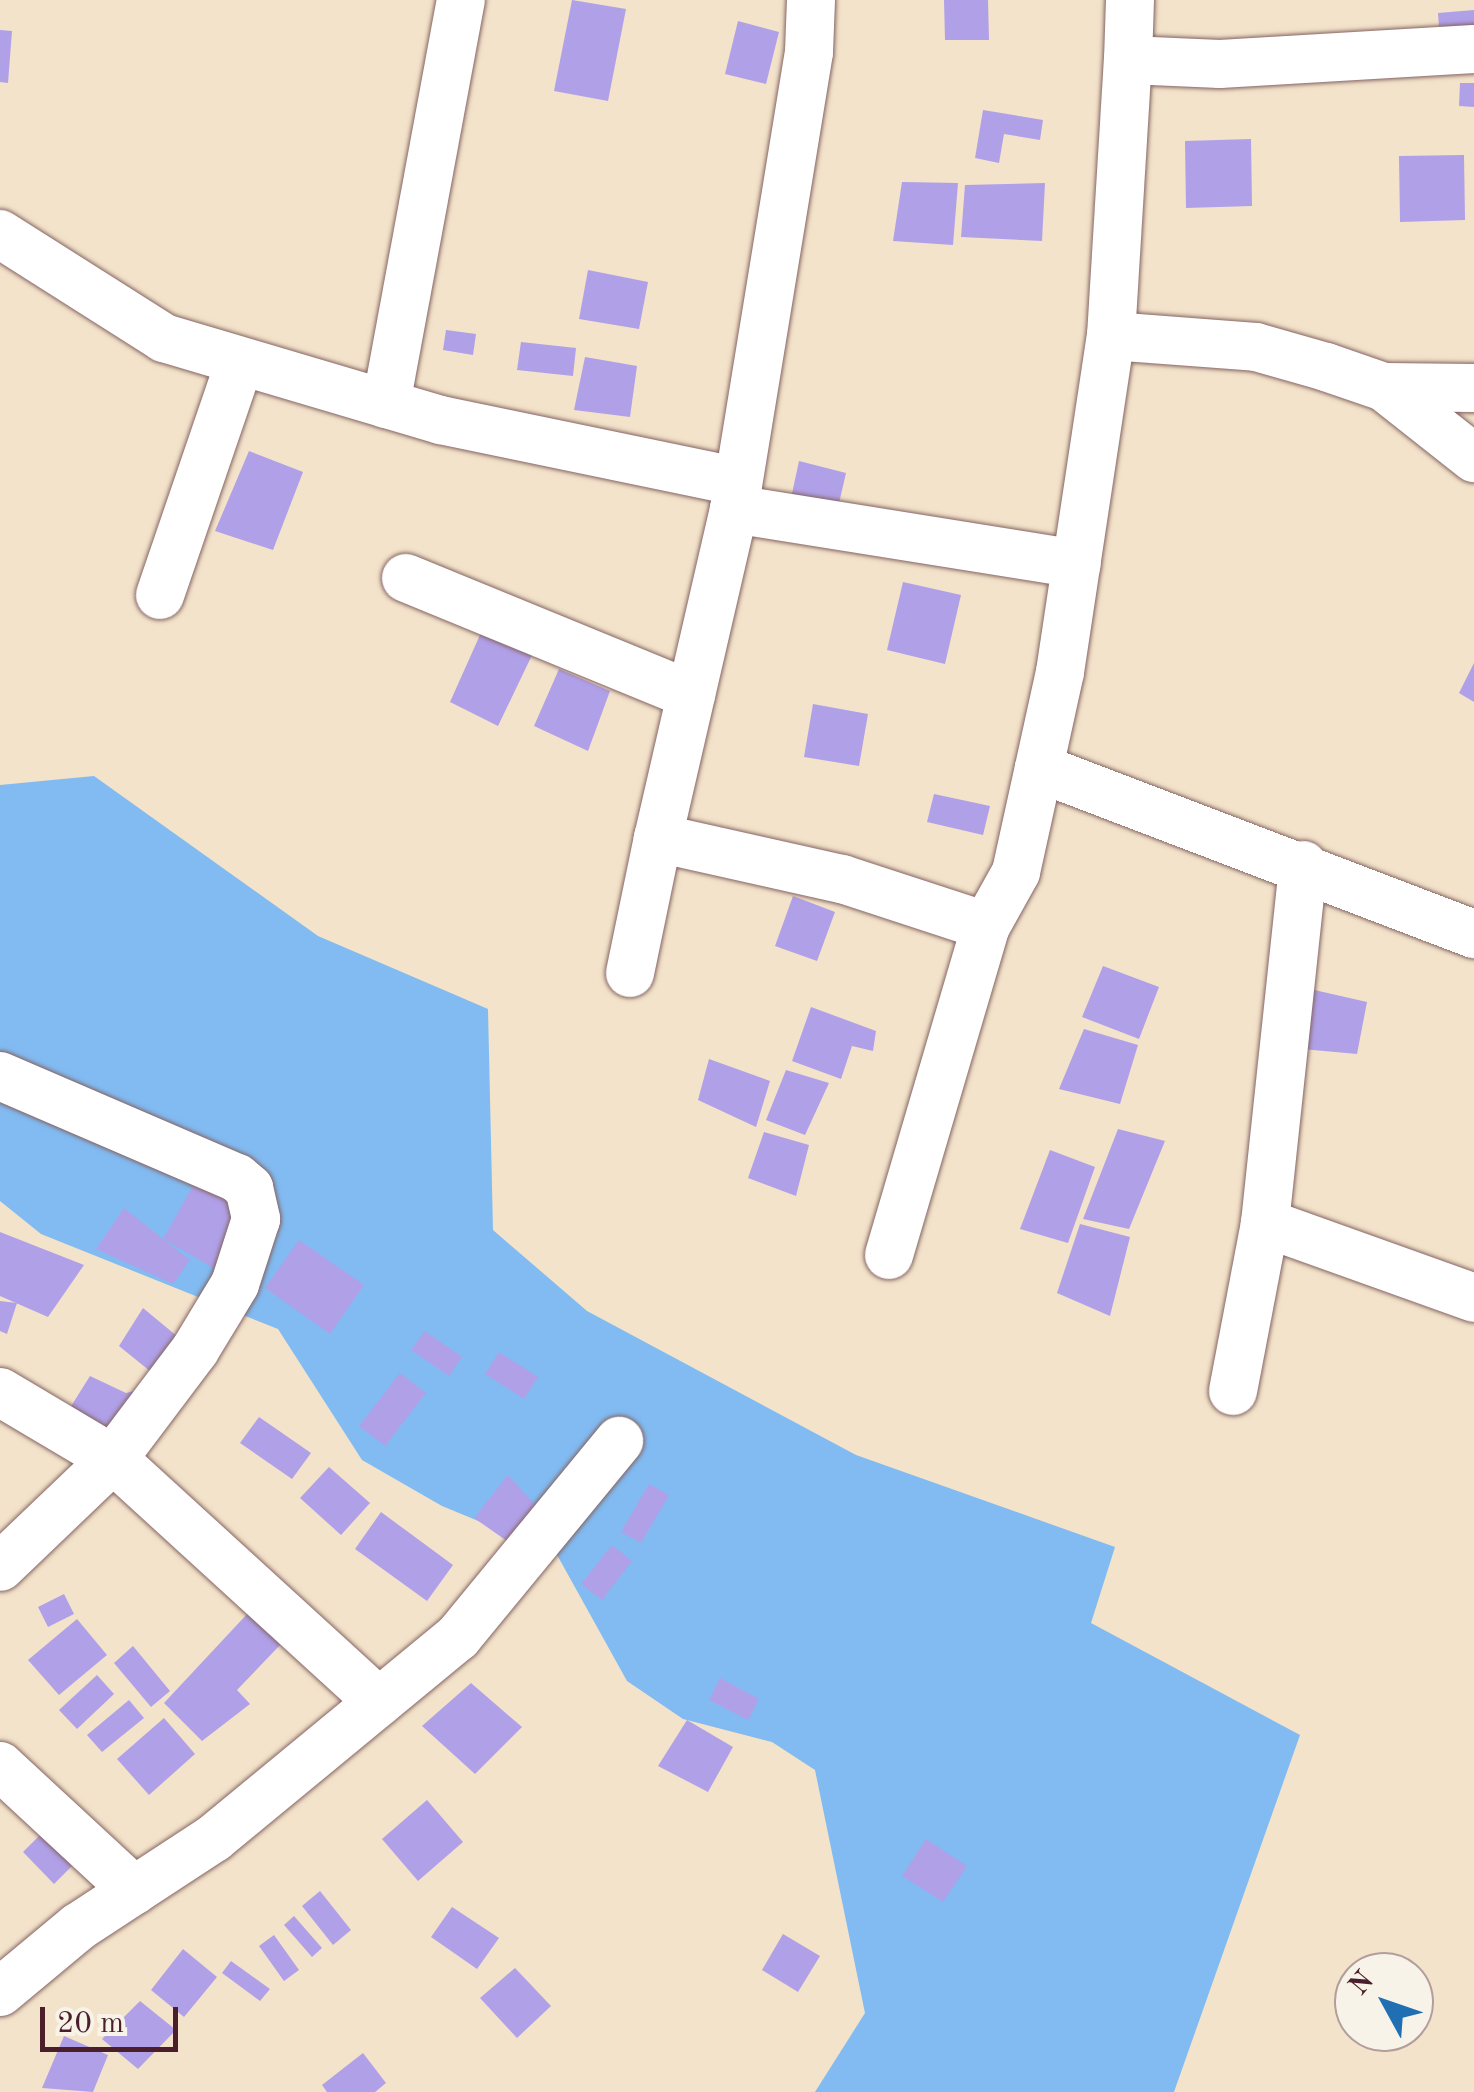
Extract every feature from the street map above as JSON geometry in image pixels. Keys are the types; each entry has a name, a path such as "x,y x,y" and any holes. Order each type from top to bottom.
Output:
{"street":[{"path":"386,404 461,0"},
{"path":"630,973 735,495 809,52 811,0"},
{"path":"889,1256 986,926 1016,872 1039,768 1077,564 1112,336 1130,0"},
{"path":"1128,60 1220,64 1474,49"},
{"path":"0,234 164,338 240,362 735,495 1077,564"},
{"path":"1112,336 1256,347 1384,387 1474,388"},
{"path":"160,595 240,362"},
{"path":"1384,387 1474,458"},
{"path":"406,578 691,695"},
{"path":"1039,768 1303,865 1474,934"},
{"path":"658,838 842,879 986,926"},
{"path":"1234,1391 1264,1224 1303,865"},
{"path":"0,1076 237,1178 255,1203 256,1219 235,1284 114,1459 0,1567"},
{"path":"1264,1224 1474,1298"},
{"path":"0,1392 114,1459 379,1702"},
{"path":"0,1992 134,1890 214,1838 458,1638 618,1440"},
{"path":"0,1766 134,1890"}],"water":[{"path":"94,776 318,936 488,1009 493,1230 587,1311 856,1455 1115,1547 1091,1623 1300,1735 1174,2092 815,2092 865,2013 815,1770 772,1742 683,1719 627,1681 556,1553 442,1506 362,1460 278,1329 41,1234 0,1201 0,785"}],"building":[{"path":"572,0 626,9 608,101 554,91"},
{"path":"944,0 988,0 989,40 945,40"},
{"path":"1474,10 1474,37 1440,40 1438,13"},
{"path":"738,21 779,32 766,84 725,74"},
{"path":"0,30 12,31 8,83 0,82"},
{"path":"1460,83 1474,83 1474,107 1459,106"},
{"path":"983,110 1043,120 1040,140 1004,134 999,163 975,158"},
{"path":"1251,139 1252,206 1186,208 1185,141"},
{"path":"1464,155 1465,220 1400,222 1399,156"},
{"path":"902,182 958,183 953,245 893,241"},
{"path":"1045,183 1042,241 961,237 965,185"},
{"path":"588,270 648,282 639,329 579,319"},
{"path":"446,330 476,334 473,355 443,350"},
{"path":"521,342 576,348 573,376 517,370"},
{"path":"585,357 637,366 630,417 574,410"},
{"path":"249,451 303,472 273,550 215,531"},
{"path":"799,461 846,473 834,525 787,517"},
{"path":"903,582 961,595 945,664 887,650"},
{"path":"484,626 534,651 498,726 450,702"},
{"path":"1474,663 1474,702 1459,693"},
{"path":"559,669 610,691 588,751 534,726"},
{"path":"813,704 868,714 859,766 804,757"},
{"path":"934,794 990,806 983,835 927,822"},
{"path":"793,896 835,912 817,961 775,946"},
{"path":"1103,966 1159,987 1139,1039 1082,1017"},
{"path":"1310,989 1367,1002 1357,1054 1302,1049"},
{"path":"811,1007 876,1031 873,1051 852,1046 841,1079 792,1061"},
{"path":"1084,1029 1138,1045 1120,1104 1059,1089"},
{"path":"709,1059 770,1081 756,1127 698,1100"},
{"path":"786,1070 829,1083 805,1135 766,1120"},
{"path":"1118,1129 1165,1141 1129,1229 1083,1219"},
{"path":"764,1132 809,1145 796,1196 748,1178"},
{"path":"1050,1150 1095,1167 1068,1243 1020,1229"},
{"path":"199,1175 246,1215 229,1277 163,1239"},
{"path":"124,1208 190,1260 173,1284 96,1249"},
{"path":"1080,1224 1130,1237 1110,1316 1057,1293"},
{"path":"0,1232 84,1265 48,1317 0,1296"},
{"path":"299,1240 364,1285 330,1334 265,1288"},
{"path":"0,1301 17,1303 7,1334 0,1331"},
{"path":"143,1308 184,1342 161,1380 119,1346"},
{"path":"425,1331 462,1357 449,1376 411,1350"},
{"path":"499,1352 538,1377 524,1399 485,1374"},
{"path":"400,1373 426,1393 385,1446 359,1426"},
{"path":"90,1376 126,1393 151,1387 105,1454 63,1419"},
{"path":"259,1417 311,1453 292,1479 240,1443"},
{"path":"329,1467 370,1503 341,1535 300,1498"},
{"path":"508,1475 537,1507 507,1541 474,1518"},
{"path":"649,1484 669,1495 641,1543 621,1532"},
{"path":"381,1512 453,1565 427,1601 355,1549"},
{"path":"612,1545 632,1561 602,1600 581,1584"},
{"path":"64,1594 74,1614 48,1627 38,1607"},
{"path":"249,1612 282,1643 237,1690 250,1704 202,1741 164,1703"},
{"path":"77,1619 107,1655 59,1695 28,1660"},
{"path":"133,1646 170,1691 151,1707 114,1663"},
{"path":"97,1675 114,1694 77,1729 59,1710"},
{"path":"720,1678 759,1699 748,1720 709,1700"},
{"path":"471,1683 522,1727 475,1774 422,1726"},
{"path":"129,1700 144,1718 102,1752 87,1735"},
{"path":"164,1718 195,1754 149,1795 117,1759"},
{"path":"687,1720 733,1747 708,1792 658,1766"},
{"path":"427,1800 463,1842 418,1881 382,1839"},
{"path":"41,1834 72,1866 54,1884 23,1852"},
{"path":"926,1839 967,1866 943,1902 902,1876"},
{"path":"320,1891 351,1930 333,1945 302,1906"},
{"path":"452,1907 499,1938 477,1969 431,1937"},
{"path":"294,1916 322,1948 312,1957 284,1925"},
{"path":"783,1934 820,1956 798,1992 762,1970"},
{"path":"274,1935 299,1970 284,1981 259,1946"},
{"path":"183,1949 217,1977 184,2017 151,1990"},
{"path":"231,1961 270,1989 260,2001 222,1973"},
{"path":"515,1968 551,2006 517,2038 480,1998"},
{"path":"140,2001 176,2030 138,2069 102,2039"},
{"path":"64,2036 108,2055 93,2092 42,2088"},
{"path":"363,2053 386,2083 375,2092 327,2092 322,2085"}]}
